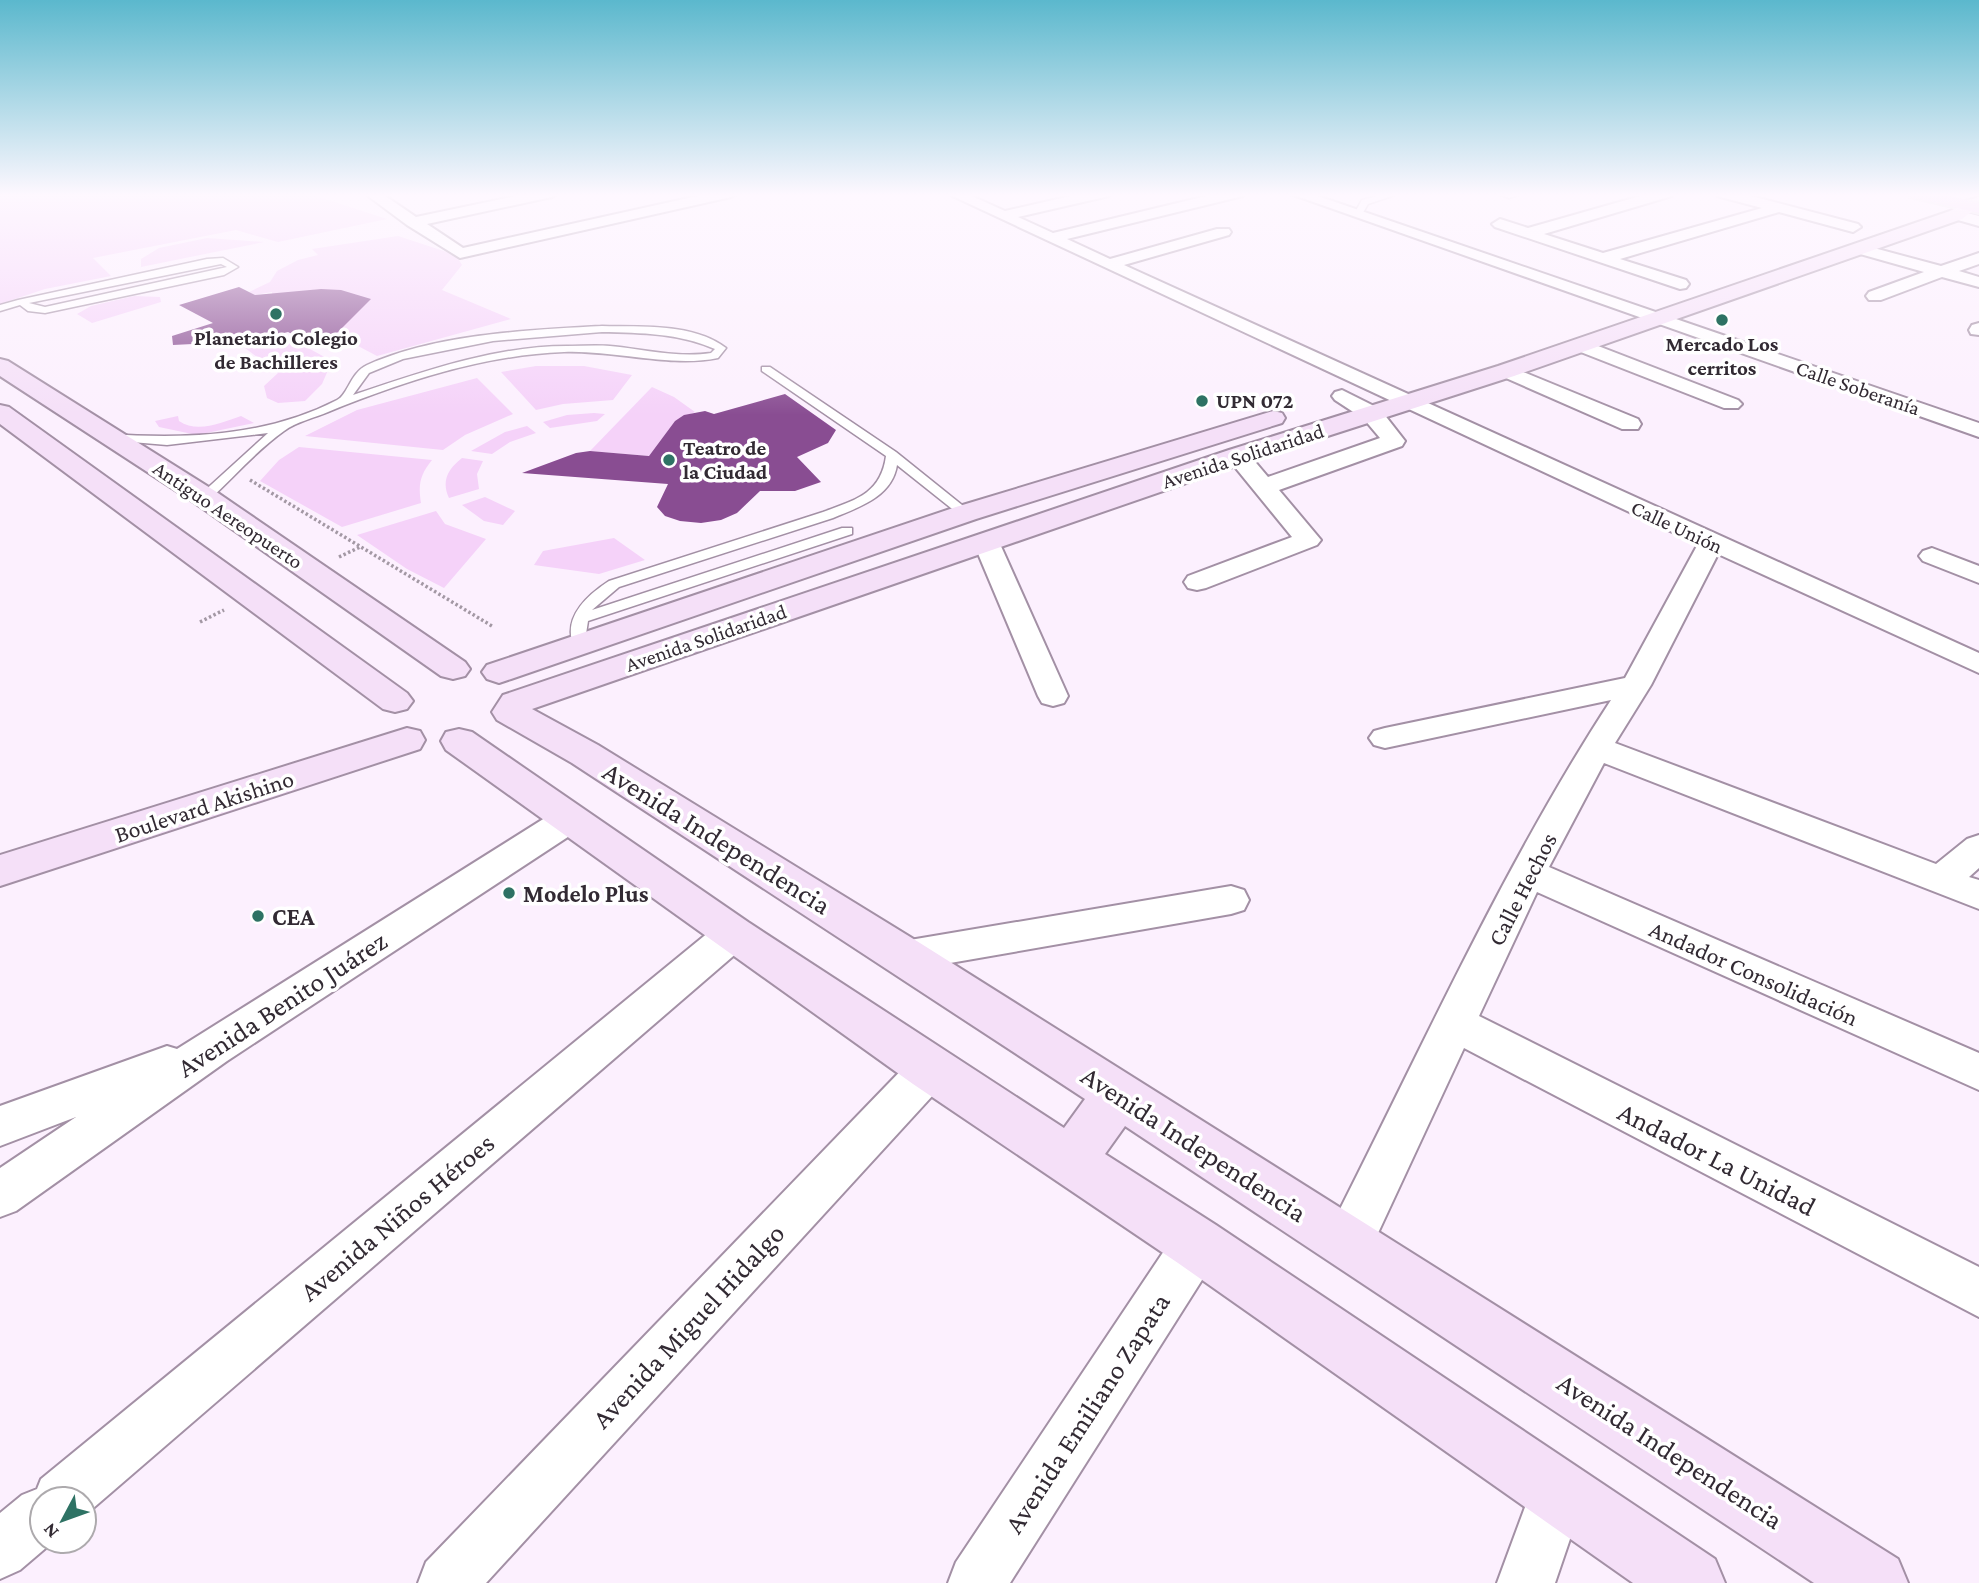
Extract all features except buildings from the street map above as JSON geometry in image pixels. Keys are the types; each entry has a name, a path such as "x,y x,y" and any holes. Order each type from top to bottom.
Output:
{"main road":[{"name":"Avenida Solidaridad","path":"508,695 579,632 856,539 967,513 1377,386 1407,389 1506,371 1657,319 1785,267"},
{"path":"1580,318 1705,276"},
{"name":"Antiguo Aereopuerto","path":"6,377 205,497 453,669"},
{"name":"Avenida Solidaridad","path":"508,695 987,544 1238,456 1372,414 1407,389"},
{"name":"Antiguo Aereopuerto","path":"0,412 397,720"},
{"path":"1010,499 1044,524"},
{"path":"486,668 508,695 488,729 459,741 440,744 397,720 419,681 453,669 486,668"},
{"name":"Avenida Independencia","path":"508,695 585,754 904,956 1874,1583"},
{"name":"Boulevard Akishino","path":"0,847 397,720"},
{"name":"Boulevard Akishino","path":"0,871 397,720"},
{"path":"459,741 568,820 930,1069 1197,1244 1691,1583"},
{"path":"1072,1161 1118,1094"}],"street":[{"path":"1116,267 1377,386"},
{"name":"Calle Soberanía","path":"1510,267 1979,430"},
{"path":"1630,267 1680,284"},
{"path":"1929,267 1979,282"},
{"path":"1875,296 1952,267"},
{"path":"1580,345 1731,404"},
{"path":"1506,371 1630,424"},
{"name":"Calle Unión","path":"1407,389 1711,543 1979,664"},
{"path":"1264,486 1394,441 1372,414 1342,396"},
{"path":"1197,582 1308,540 1238,456"},
{"name":"Calle Hechos","path":"1348,1244 1528,873 1597,748 1636,685 1711,543"},
{"path":"987,544 1053,696"},
{"path":"1932,556 1979,575"},
{"path":"1385,738 1636,685"},
{"path":"1597,748 1979,895"},
{"name":"Avenida Benito Juárez","path":"0,1195 212,1048 568,820"},
{"path":"1942,880 1979,848"},
{"name":"Andador Consolidación","path":"1528,873 1979,1072"},
{"path":"904,956 1231,900"},
{"name":"Avenida Niños Héroes","path":"78,1485 733,934"},
{"name":"Andador La Unidad","path":"1455,1024 1979,1293"},
{"path":"0,1126 212,1048"},
{"name":"Avenida Miguel Hidalgo","path":"447,1583 930,1069"},
{"name":"Avenida Emiliano Zapata","path":"977,1583 1197,1244"},
{"path":"1526,1583 1558,1492"},
{"path":"0,1550 28,1526"}],"lane":[{"path":"0,308 189,267"},
{"path":"21,302 31,309 45,310 224,272 234,267"},
{"path":"108,437 167,441 237,435 281,427 345,401 419,376 488,358 562,349 607,349 692,359 714,356 721,348 712,341 681,335 612,328 565,328 441,347 370,368 354,379 345,401"},
{"path":"766,369 892,455 967,513"},
{"path":"205,497 281,427"},
{"path":"579,632 590,600 614,584 828,515 859,502 888,478 892,455"},
{"path":"828,515 856,539"}],"path":[{"path":"233,470 492,626"}],"shaded area":[{"path":"0,267 102,267 111,276 45,289 0,304"},
{"path":"285,267 461,267 442,290 511,319 377,356 339,336 332,328 359,311 321,289 272,295 272,292 255,295 249,292 270,282 277,271"},
{"path":"134,296 160,297 161,302 92,323 77,314 91,306"},
{"path":"286,336 332,361 322,384 305,401 278,403 267,398 264,386 278,373 245,348"},
{"path":"536,366 584,366 632,375 613,400 563,404 536,410 501,372"},
{"path":"477,378 513,414 465,435 443,450 305,436 357,410"},
{"path":"652,387 674,397 695,412 675,421 649,456 590,451"},
{"path":"605,414 597,421 550,428 543,422 567,415"},
{"path":"178,416 179,421 194,427 210,426 241,416 254,423 197,435 159,427 155,421"},
{"path":"527,426 536,433 510,442 492,454 471,451 505,432"},
{"path":"299,447 432,460 421,480 421,503 342,527 260,481 279,460"},
{"path":"462,458 483,461 477,474 479,489 449,498 447,476"},
{"path":"485,497 515,511 503,525 484,521 462,505"},
{"path":"436,511 445,524 486,539 444,588 407,569 357,535"},
{"path":"614,538 645,560 599,574 534,565 543,551"}],"place":[{"name":"Planetario Colegio de Bachilleres","path":"276,314"},
{"name":"Mercado Los cerritos","path":"1722,320"},
{"name":"UPN 072","path":"1202,401"},
{"name":"Teatro de la Ciudad","path":"669,460"},
{"name":"Modelo Plus","path":"509,893"},
{"name":"CEA","path":"258,916"}]}
